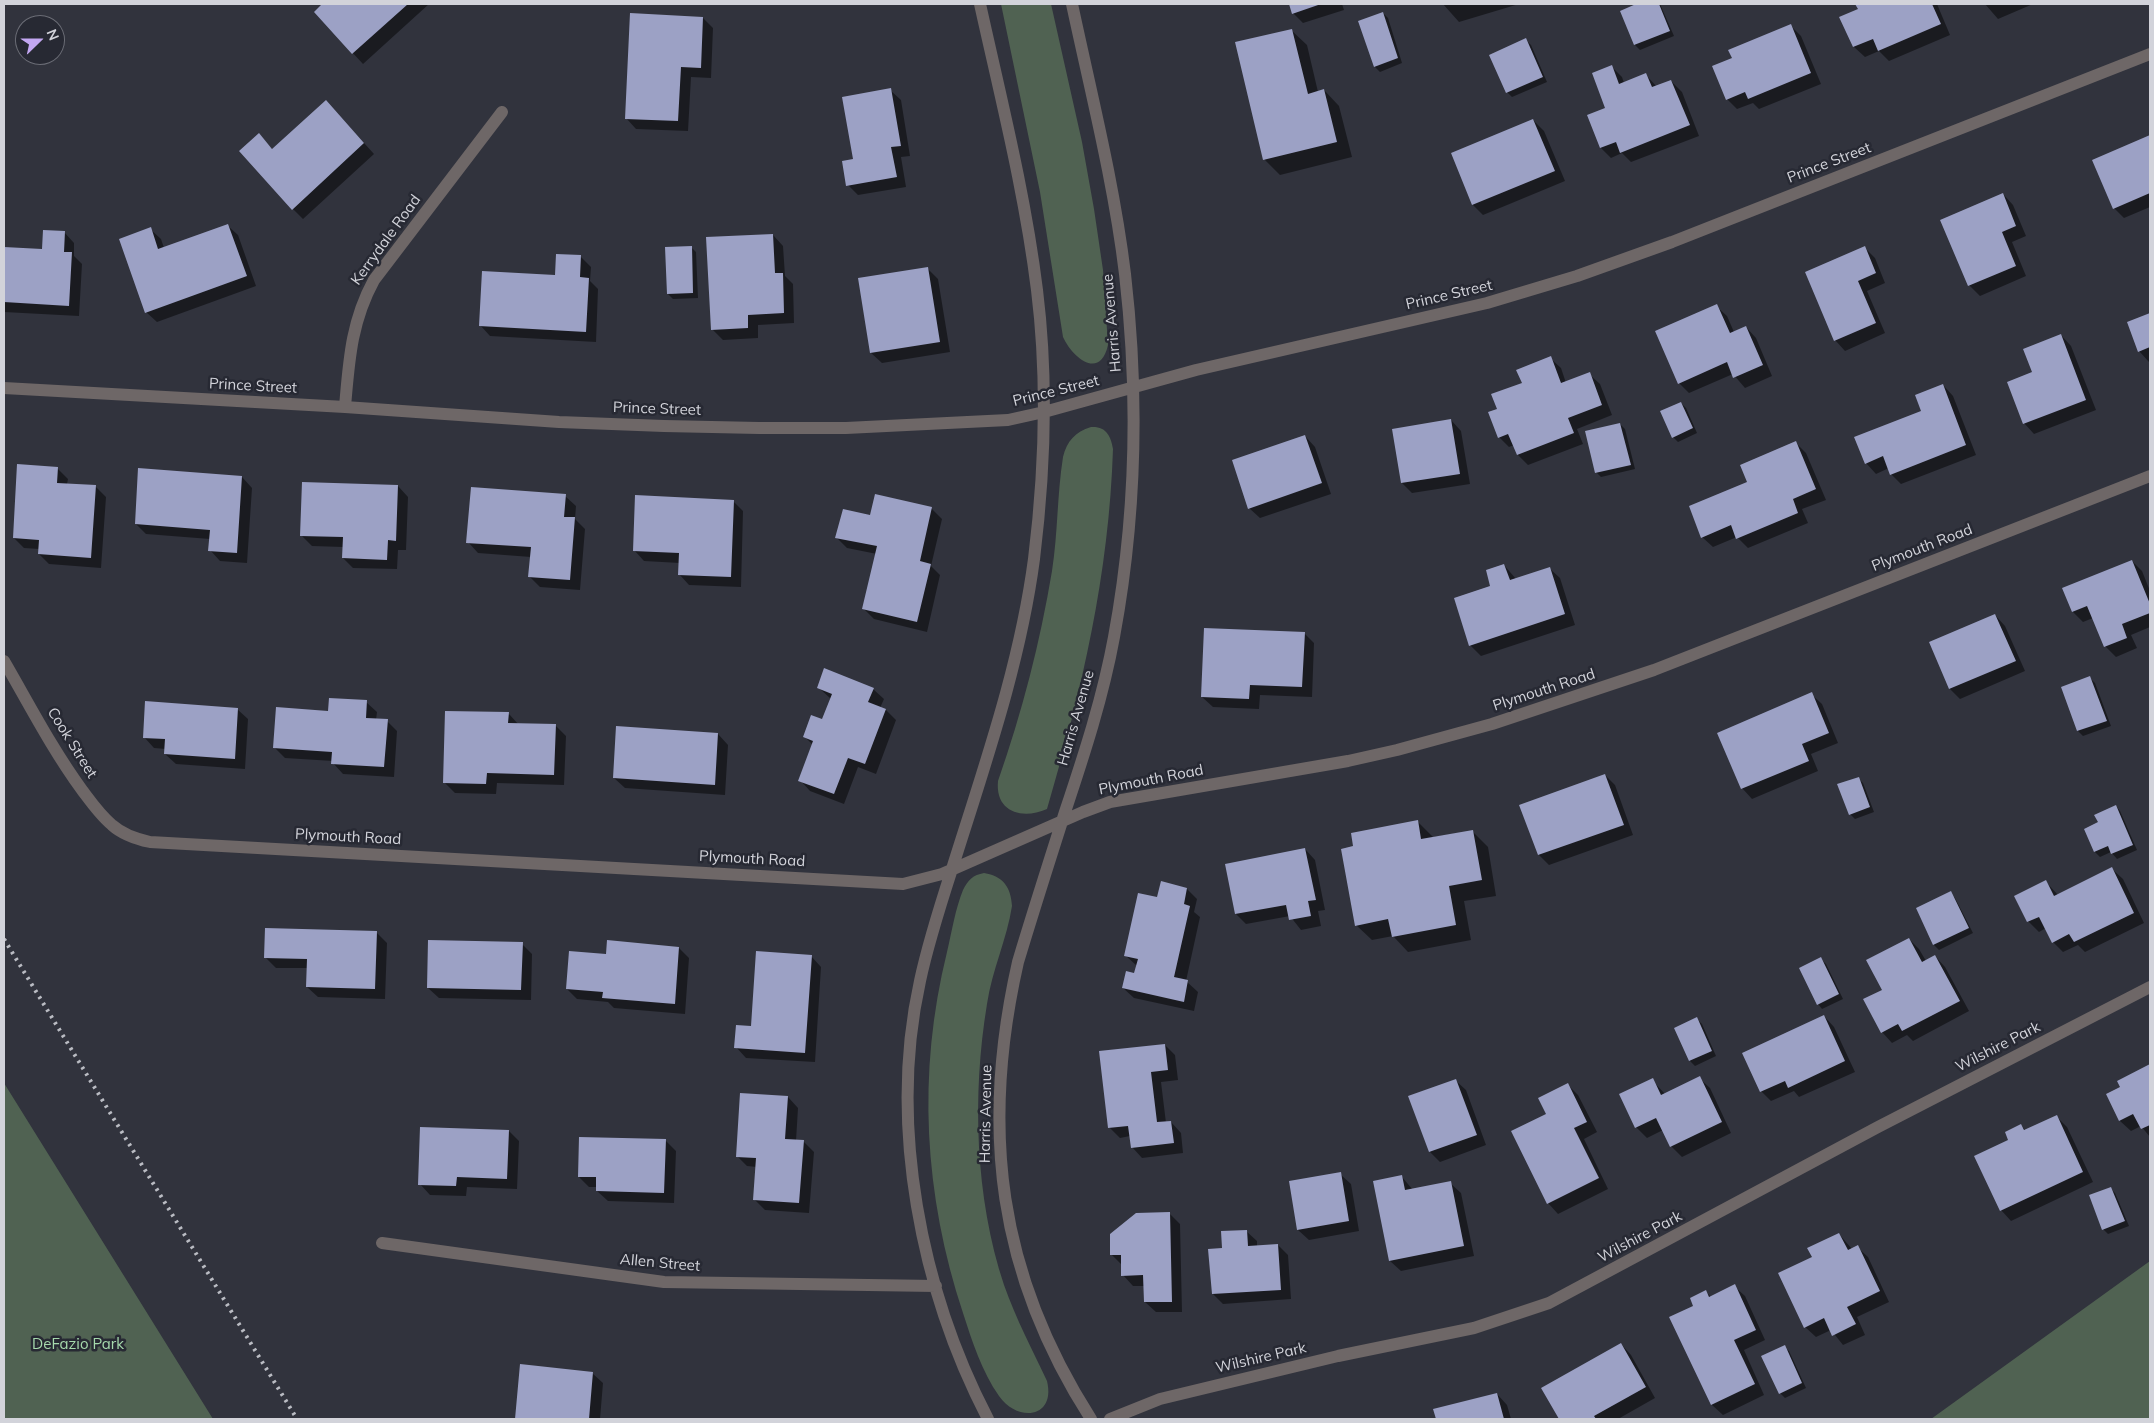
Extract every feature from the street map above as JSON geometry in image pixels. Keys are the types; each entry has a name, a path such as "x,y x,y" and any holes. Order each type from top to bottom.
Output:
{"street":[{"path":"980,4 1016,165 1032,251 1041,333 1044,412 1038,524 1023,625 1004,701 935,922 915,1003 910,1039 906,1098 915,1192 927,1252 955,1346 988,1419"},
{"name":"Harris Avenue","path":"1072,4 1103,148 1118,231 1129,317 1134,388 1130,506 1114,637 1094,721 1018,962 1012,988 1007,1016 1001,1078 1000,1145 1006,1211 1028,1292 1064,1375 1091,1419"},
{"name":"Prince Street","path":"4,388 345,407 559,422 759,428 846,428 986,422 1044,412 1196,370 1487,303 1577,276 1672,242 2150,54"},
{"name":"Kerrydale Road","path":"345,407 350,351 355,325 363,301 374,280 502,112"},
{"name":"Plymouth Road","path":"124,834 150,842 894,884 922,880 1098,806 1125,798 1356,759 1432,742 1492,724 1654,670 2150,476"},
{"name":"Cook Street","path":"4,661 76,781 104,818 124,834"},
{"name":"Wilshire Park","path":"1110,1419 1160,1399 1338,1356 1474,1328 1549,1303 1878,1127 2150,987"},
{"name":"Allen Street","path":"382,1243 664,1282 936,1286"}],"green space":[{"path":"1001,4 1051,4 1082,142 1103,270 1108,345 1104,356 1099,362 1093,364 1079,358 1067,345 1063,337 1040,192"},
{"path":"1091,427 1100,428 1107,433 1113,449 1106,541 1092,631 1072,720 1047,809 1028,814 1020,813 1012,811 1001,800 998,792 998,781 1030,677 1042,624 1054,557 1063,457 1067,446 1076,434"},
{"path":"984,873 991,874 1005,884 1010,893 1012,906 989,991 982,1039 979,1074 979,1146 987,1217 994,1251 1009,1298 1047,1381 1048,1393 1046,1403 1041,1409 1025,1413 1007,1405 993,1387 966,1324 950,1269 940,1224 929,1134 931,1043 937,997 963,890 971,878"},
{"name":"DeFazio Park","path":"4,1083 213,1419 4,1419"},
{"path":"2150,1261 2150,1419 1931,1419"}],"building":[{"path":"322,4 408,4 352,54 314,12"},
{"path":"1289,4 1321,4 1292,14"},
{"path":"1636,4 1659,4 1670,31 1634,45 1620,11"},
{"path":"1855,4 1932,4 1941,24 1878,51 1873,39 1853,47 1839,17 1858,9"},
{"path":"1383,12 1398,58 1374,67 1358,21"},
{"path":"630,13 703,17 701,68 681,67 678,121 625,119"},
{"path":"1791,24 1811,73 1748,99 1745,92 1726,100 1712,66 1732,58 1728,50"},
{"path":"1292,29 1308,94 1324,89 1337,142 1263,160 1235,42"},
{"path":"1526,38 1543,77 1506,93 1489,55"},
{"path":"1612,65 1619,84 1646,73 1652,87 1671,80 1690,125 1620,153 1616,142 1600,148 1587,115 1605,108 1592,73"},
{"path":"891,88 901,146 891,147 897,177 846,186 842,161 853,159 842,97"},
{"path":"326,100 364,143 292,210 239,151 259,133 272,149"},
{"path":"1533,119 1555,171 1472,205 1451,153"},
{"path":"2150,135 2150,193 2113,209 2092,160"},
{"path":"2003,193 2016,226 2002,232 2016,266 1968,286 1940,220"},
{"path":"228,224 247,276 145,313 119,239 151,227 158,249"},
{"path":"43,230 65,231 64,252 72,252 69,306 4,302 4,247 42,249"},
{"path":"773,234 775,273 783,273 784,313 748,315 748,328 711,330 706,237"},
{"path":"692,246 693,293 667,294 665,247"},
{"path":"1865,246 1876,273 1858,281 1876,323 1834,341 1805,272"},
{"path":"556,254 581,255 580,277 589,278 586,332 479,326 482,271 555,275"},
{"path":"928,267 940,342 870,353 858,278"},
{"path":"1717,304 1730,333 1746,326 1763,365 1733,378 1727,362 1678,384 1655,331"},
{"path":"2150,313 2150,347 2138,352 2127,322"},
{"path":"2061,334 2086,400 2023,424 2007,382 2032,372 2023,349"},
{"path":"1551,356 1561,383 1590,372 1602,405 1568,418 1574,433 1517,455 1508,434 1498,438 1488,412 1497,409 1491,394 1522,383 1516,370"},
{"path":"1943,384 1966,445 1890,475 1883,456 1865,464 1854,437 1921,411 1915,395"},
{"path":"1681,402 1693,428 1672,438 1660,411"},
{"path":"1451,419 1460,474 1401,483 1392,429"},
{"path":"1620,423 1631,465 1595,473 1585,431"},
{"path":"1305,435 1322,483 1248,509 1232,460"},
{"path":"1796,441 1816,489 1793,499 1798,513 1736,539 1731,525 1701,538 1689,506 1747,482 1740,465"},
{"path":"17,464 58,467 57,483 96,485 91,558 38,554 39,540 13,538"},
{"path":"138,468 242,476 237,553 208,551 210,530 135,524"},
{"path":"302,482 398,485 396,541 388,540 387,560 342,558 343,537 300,536"},
{"path":"471,487 566,494 564,517 575,517 570,580 528,577 531,547 466,543"},
{"path":"875,494 932,507 920,561 931,564 917,622 862,609 877,546 835,538 843,509 870,515"},
{"path":"635,495 734,500 731,577 678,575 679,553 633,551"},
{"path":"2132,560 2150,604 2150,613 2122,624 2127,638 2104,647 2087,606 2072,612 2062,588"},
{"path":"1504,564 1510,580 1550,567 1565,614 1469,646 1454,598 1490,586 1486,570"},
{"path":"1995,614 2016,661 1949,689 1929,642"},
{"path":"1204,628 1305,632 1302,687 1250,685 1249,699 1201,697"},
{"path":"824,668 874,688 868,702 886,709 865,764 848,758 834,794 798,781 813,741 803,737 811,715 822,719 832,694 817,688"},
{"path":"2090,676 2107,721 2077,731 2061,687"},
{"path":"1812,692 1829,733 1802,744 1809,761 1741,789 1717,733"},
{"path":"329,698 367,700 366,718 388,719 384,767 331,764 332,752 273,748 276,707 328,711"},
{"path":"145,701 238,708 235,759 164,754 165,739 143,738"},
{"path":"445,711 509,712 508,723 556,724 554,775 487,773 486,784 443,783"},
{"path":"616,726 718,733 715,785 613,778"},
{"path":"1605,774 1624,825 1538,855 1519,805"},
{"path":"1859,777 1870,807 1849,815 1837,784"},
{"path":"2116,805 2133,845 2111,854 2108,846 2094,852 2084,829 2098,822 2094,815"},
{"path":"1418,820 1421,839 1473,830 1482,880 1449,886 1456,925 1392,937 1388,919 1355,926 1341,849 1353,846 1351,833"},
{"path":"1305,848 1316,900 1308,901 1311,916 1289,920 1286,905 1235,914 1225,864"},
{"path":"2112,867 2134,913 2074,942 2069,934 2052,943 2039,917 2027,922 2014,896 2046,880 2054,896"},
{"path":"1161,881 1187,888 1184,904 1190,906 1174,977 1188,980 1184,1002 1122,988 1126,971 1134,973 1138,959 1124,956 1138,893 1157,897"},
{"path":"1951,891 1969,928 1933,945 1916,908"},
{"path":"265,928 377,931 375,989 306,987 307,959 264,958"},
{"path":"1909,938 1922,962 1935,955 1960,1001 1902,1031 1898,1024 1881,1033 1863,999 1882,990 1866,960"},
{"path":"428,940 523,942 521,990 427,988"},
{"path":"607,940 679,947 675,1004 602,998 603,992 566,989 569,951 606,954"},
{"path":"756,951 812,955 805,1053 734,1048 736,1025 751,1026"},
{"path":"1821,957 1839,994 1817,1005 1799,968"},
{"path":"1824,1015 1845,1061 1788,1088 1785,1081 1760,1092 1742,1053"},
{"path":"1697,1017 1712,1051 1689,1061 1674,1028"},
{"path":"1165,1044 1168,1070 1151,1072 1157,1122 1171,1121 1174,1143 1131,1148 1128,1126 1108,1128 1099,1051"},
{"path":"2150,1064 2150,1125 2141,1129 2133,1114 2119,1121 2106,1094 2120,1087 2117,1081"},
{"path":"1700,1076 1722,1122 1670,1147 1656,1118 1635,1128 1619,1094 1653,1078 1661,1095"},
{"path":"1456,1079 1477,1135 1429,1152 1408,1096"},
{"path":"1568,1083 1587,1122 1574,1128 1599,1178 1547,1204 1511,1131 1546,1114 1538,1098"},
{"path":"740,1093 788,1096 785,1139 804,1140 799,1203 753,1200 756,1158 736,1157"},
{"path":"2057,1115 2083,1172 2000,1211 1974,1156 2008,1140 2005,1132 2021,1124 2024,1130"},
{"path":"420,1127 509,1130 507,1179 457,1177 456,1186 418,1185"},
{"path":"579,1137 666,1139 664,1193 596,1191 596,1177 578,1177"},
{"path":"1341,1172 1349,1221 1297,1230 1289,1181"},
{"path":"1402,1175 1405,1190 1451,1181 1464,1246 1389,1261 1373,1181"},
{"path":"2111,1187 2125,1221 2102,1230 2089,1195"},
{"path":"1170,1212 1172,1302 1144,1302 1143,1275 1121,1276 1121,1255 1110,1255 1110,1234 1136,1213"},
{"path":"1247,1230 1248,1246 1278,1244 1281,1290 1212,1294 1208,1249 1222,1248 1221,1231"},
{"path":"1839,1233 1848,1250 1858,1245 1880,1291 1847,1307 1856,1324 1832,1336 1824,1318 1804,1328 1778,1273 1812,1257 1807,1248"},
{"path":"1735,1284 1756,1330 1734,1340 1755,1384 1711,1405 1669,1317 1693,1306 1690,1298 1706,1290 1709,1297"},
{"path":"1621,1343 1646,1387 1594,1416 1596,1419 1559,1419 1541,1388"},
{"path":"1785,1345 1802,1383 1779,1394 1761,1356"},
{"path":"520,1364 593,1372 589,1419 515,1419"},
{"path":"1497,1393 1504,1419 1436,1419 1433,1409"}],"railway":[{"path":"4,939 297,1419"}]}
